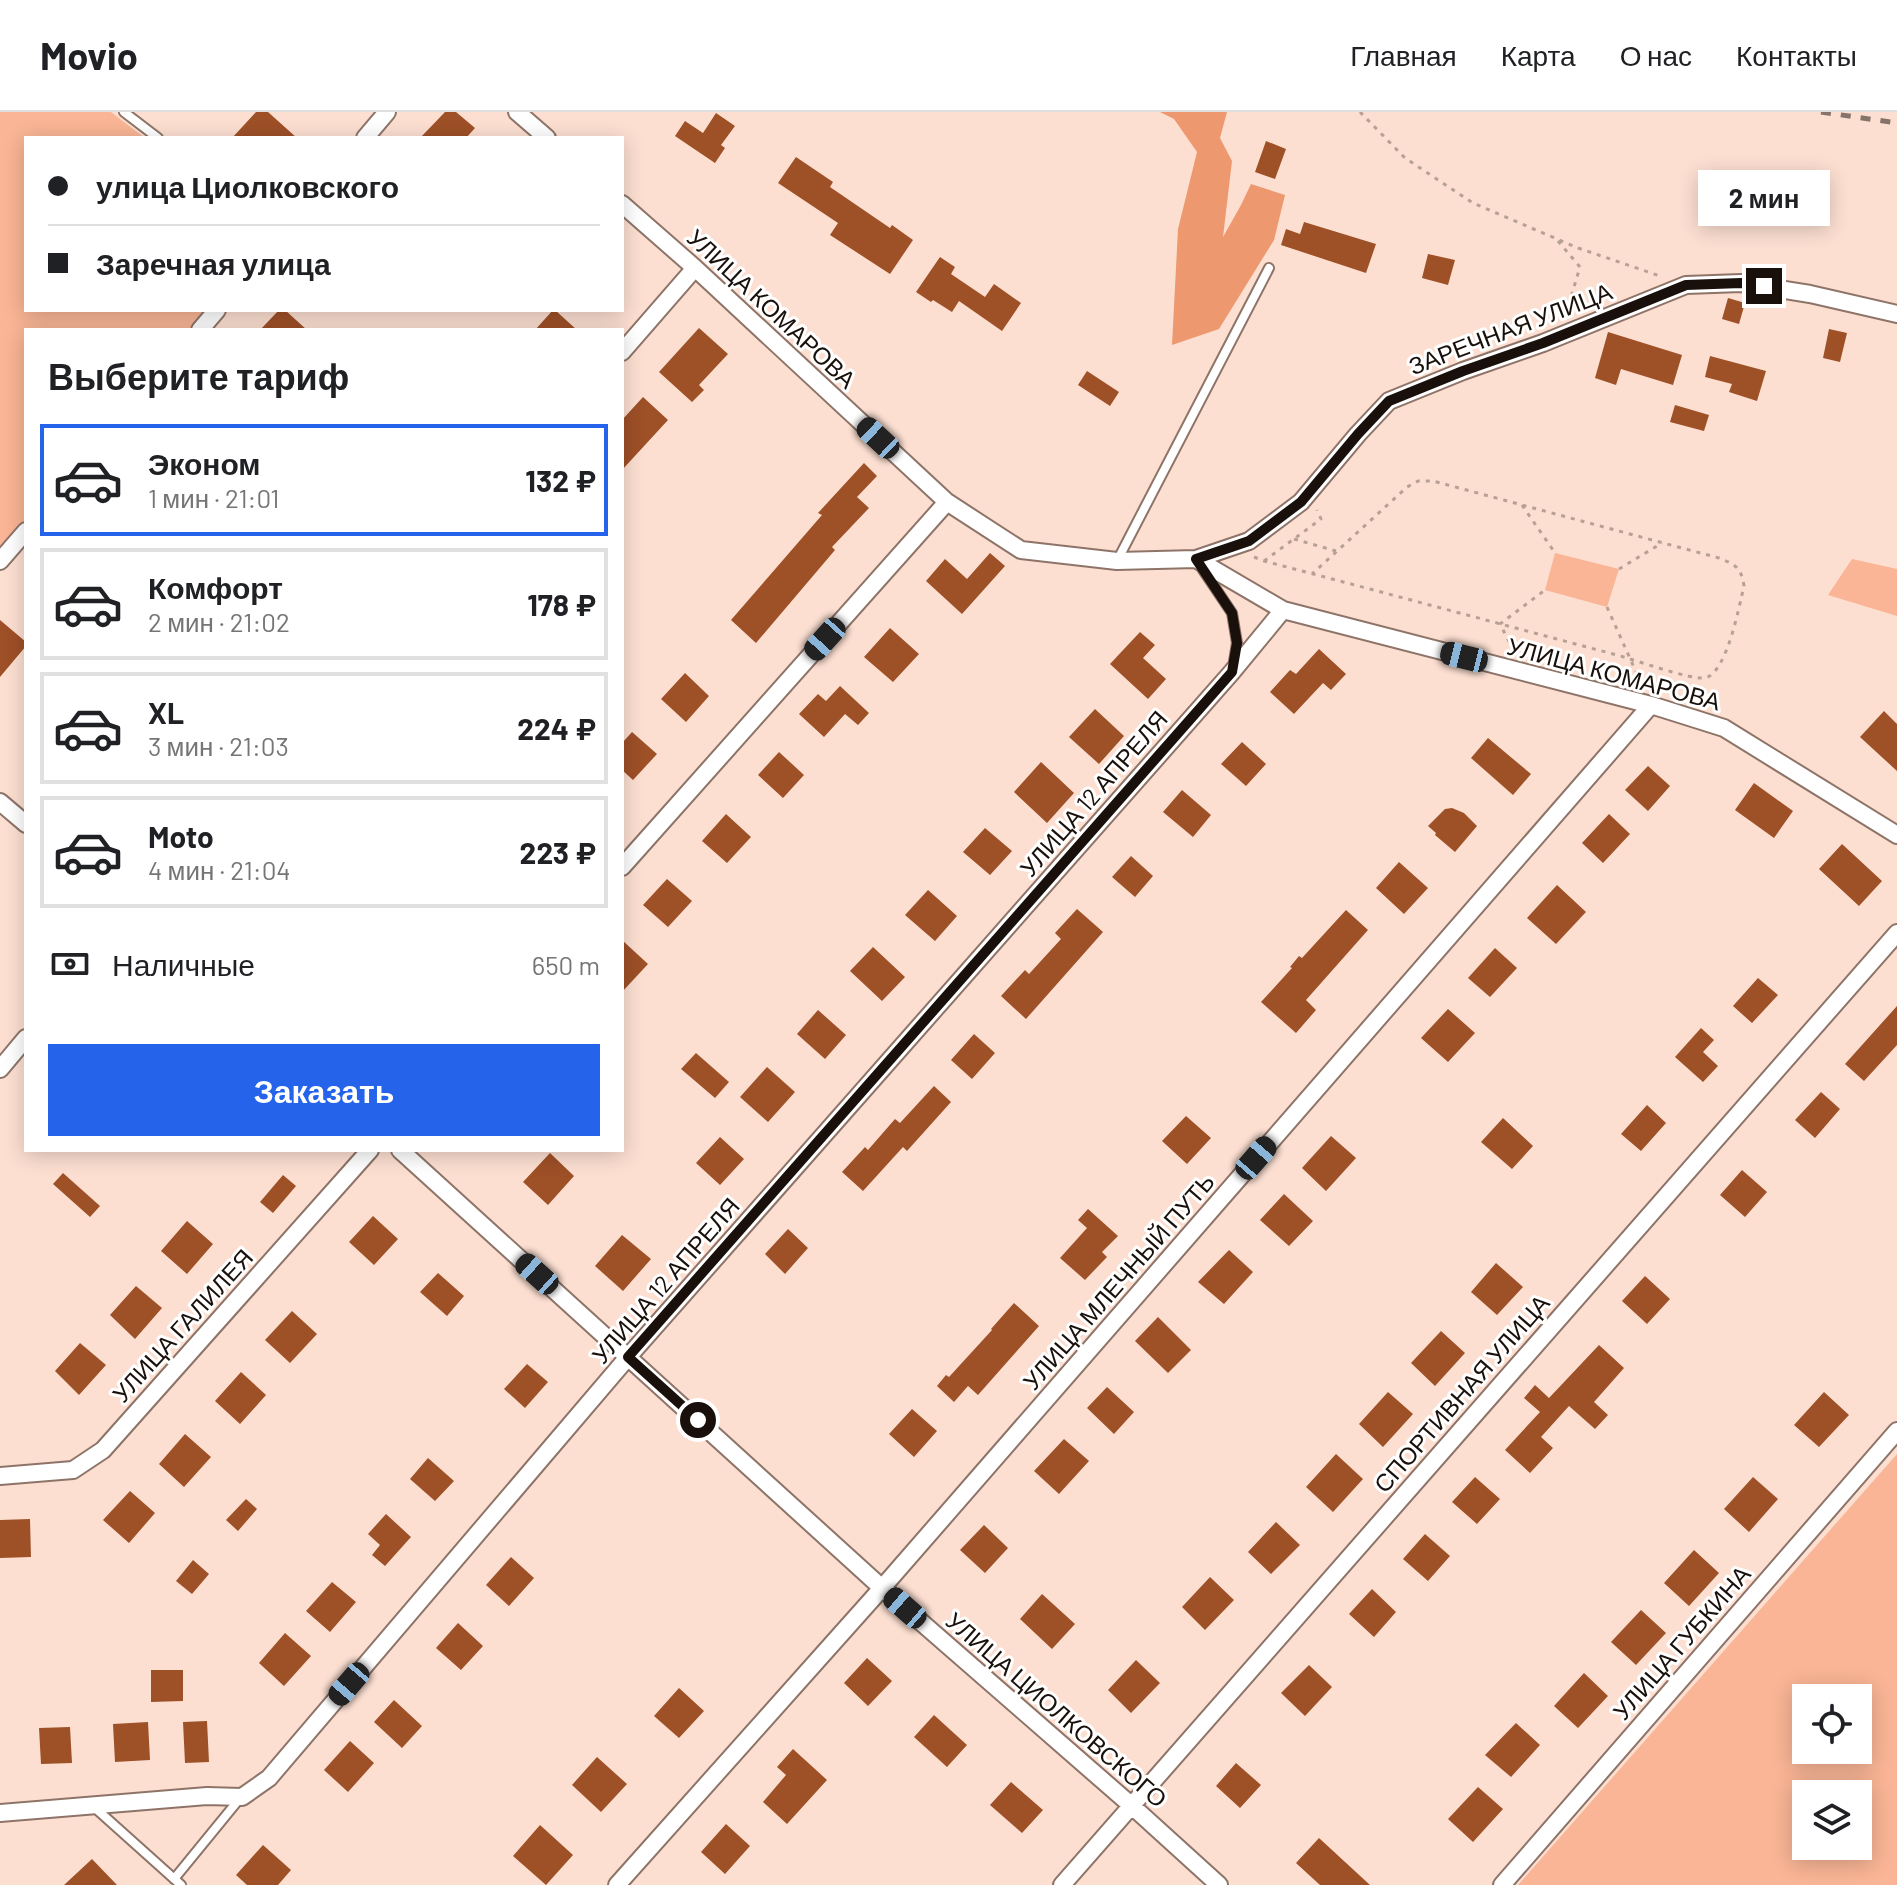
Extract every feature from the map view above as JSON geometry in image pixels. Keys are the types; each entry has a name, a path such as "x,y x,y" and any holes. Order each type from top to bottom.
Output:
{"street":[{"path":"367,136 387,112"},
{"path":"517,112 545,136"},
{"name":"УЛИЦА КОМАРОВА","path":"624,206 947,502 1021,550 1117,561 1196,559 1283,610 1651,705 1724,728 1897,835"},
{"path":"624,350 695,268"},
{"name":"ЗАРЕЧНАЯ УЛИЦА","path":"1196,559 1249,541 1301,502 1389,401 1686,285 1741,283 1810,294 1897,314"},
{"path":"202,328 215,312"},
{"path":"624,865 947,502"},
{"path":"0,561 24,533"},
{"name":"УЛИЦА 12 АПРЕЛЯ","path":"242,1797 269,1778 628,1357 1232,672 1283,610"},
{"name":"УЛИЦА МЛЕЧНЫЙ ПУТЬ","path":"617,1885 882,1588 1651,705"},
{"path":"0,802 24,822"},
{"name":"СПОРТИВНАЯ УЛИЦА","path":"1062,1885 1897,933"},
{"path":"0,1069 24,1040"},
{"name":"УЛИЦА ГАЛИЛЕЯ","path":"0,1476 73,1470 103,1450 368,1152"},
{"name":"УЛИЦА ЦИОЛКОВСКОГО","path":"402,1152 882,1588 1219,1885"},
{"name":"УЛИЦА ГУБКИНА","path":"1502,1885 1897,1431"},
{"path":"0,1813 207,1796 242,1797"}],"lane":[{"path":"124,112 155,136"},
{"path":"1117,561 1269,268"},
{"path":"1196,559 1232,613 1237,643 1232,672"},
{"path":"93,1806 178,1882 242,1797"}],"path":[{"path":"1360,112 1405,158 1473,203 1578,248 1686,285"},
{"path":"1543,343 1567,310 1580,267 1556,239"},
{"path":"1232,547 1264,561 1691,677 1706,678 1717,672 1725,657 1744,586 1742,574 1734,564 1719,558 1433,481 1418,481 1407,487 1312,574"},
{"path":"1522,505 1555,553"},
{"path":"1264,561 1321,519 1316,507"},
{"path":"1294,539 1336,551"},
{"path":"1619,569 1662,543"},
{"path":"1500,624 1545,590"},
{"path":"1607,607 1651,705"},
{"path":"1500,624 1524,672"}],"shaded area":[{"path":"0,112 111,112 142,136 24,136 24,312 207,312 193,328 24,328 24,522 0,549"},
{"path":"1160,112 1227,112 1220,138 1232,161 1223,237 1251,184 1285,195 1274,240 1219,329 1172,345 1178,229 1197,152 1174,119"},
{"path":"1555,553 1619,569 1607,607 1545,590"},
{"path":"1852,559 1897,569 1897,616 1828,595"},
{"path":"1897,1454 1897,1885 1518,1885"}],"building":[{"path":"256,112 268,112 295,136 234,136"},
{"path":"445,112 456,112 475,128 468,136 422,136"},
{"path":"716,113 735,126 721,145 725,148 715,163 675,136 685,121 703,133"},
{"path":"1266,141 1286,149 1275,179 1255,172"},
{"path":"796,157 833,182 830,187 913,240 890,274 830,235 838,223 778,183"},
{"path":"1304,222 1376,244 1366,273 1281,245 1286,229 1300,234"},
{"path":"1428,254 1455,260 1448,285 1422,278"},
{"path":"940,257 955,267 951,274 985,297 994,284 1021,303 1002,331 959,301 952,312 916,292"},
{"path":"1728,298 1745,303 1739,324 1722,319"},
{"path":"277,312 287,312 305,328 262,328"},
{"path":"551,312 557,312 575,328 537,328"},
{"path":"699,328 728,354 699,385 704,390 692,402 659,372"},
{"path":"1829,329 1847,333 1840,362 1823,358"},
{"path":"1608,332 1682,355 1673,385 1621,369 1616,385 1595,378"},
{"path":"1710,356 1766,371 1757,401 1729,392 1732,384 1705,377"},
{"path":"1087,371 1119,392 1110,406 1078,385"},
{"path":"643,397 668,420 624,468 624,418"},
{"path":"1675,405 1709,415 1704,431 1670,422"},
{"path":"864,463 877,476 857,497 869,508 832,547 835,550 756,643 731,620 822,515 818,513"},
{"path":"990,553 1005,566 962,614 926,581 945,559 967,579"},
{"path":"0,620 24,640 24,648 0,677"},
{"path":"890,628 919,654 893,682 864,657"},
{"path":"1140,632 1155,645 1143,658 1166,679 1148,699 1110,664"},
{"path":"1319,649 1346,674 1331,690 1323,683 1294,714 1270,692 1290,670 1296,674"},
{"path":"685,673 709,696 686,722 661,699"},
{"path":"840,686 869,713 858,725 845,714 824,737 799,714 818,694 826,701"},
{"path":"1095,709 1124,736 1099,764 1069,737"},
{"path":"1884,711 1897,724 1897,771 1860,737"},
{"path":"632,732 657,754 633,780 624,772 624,741"},
{"path":"1488,738 1531,774 1513,795 1471,758"},
{"path":"1242,742 1266,764 1246,786 1221,764"},
{"path":"779,752 804,775 783,798 758,775"},
{"path":"1041,762 1074,793 1047,823 1014,792"},
{"path":"1648,766 1670,786 1648,811 1625,790"},
{"path":"1754,783 1793,811 1774,838 1735,810"},
{"path":"1182,790 1211,815 1193,837 1163,812"},
{"path":"1452,808 1464,813 1477,826 1455,852 1428,826 1445,809"},
{"path":"726,814 751,837 727,863 702,841"},
{"path":"1609,814 1630,834 1603,863 1582,843"},
{"path":"985,828 1012,851 990,875 963,852"},
{"path":"1842,844 1882,881 1859,906 1819,869"},
{"path":"1131,856 1153,876 1135,897 1112,877"},
{"path":"1399,862 1428,888 1404,914 1376,888"},
{"path":"667,879 692,901 668,927 643,905"},
{"path":"1557,885 1586,912 1556,944 1527,918"},
{"path":"928,890 957,916 935,941 905,915"},
{"path":"1077,909 1103,932 1026,1019 1001,996 1025,970 1029,974 1061,939 1055,933"},
{"path":"1346,910 1368,930 1306,1000 1316,1010 1296,1033 1261,1002 1299,956 1302,958"},
{"path":"624,942 648,964 624,990"},
{"path":"873,947 905,977 882,1001 850,971"},
{"path":"1495,948 1517,968 1490,997 1468,978"},
{"path":"1758,978 1778,995 1752,1023 1733,1006"},
{"path":"1897,1006 1897,1045 1864,1081 1845,1064"},
{"path":"1448,1009 1475,1033 1448,1062 1421,1038"},
{"path":"818,1010 846,1035 825,1059 797,1034"},
{"path":"1701,1028 1714,1040 1703,1052 1718,1066 1703,1082 1675,1057"},
{"path":"974,1034 995,1053 972,1079 951,1060"},
{"path":"696,1053 729,1082 715,1098 681,1069"},
{"path":"767,1067 795,1092 768,1122 740,1097"},
{"path":"934,1086 951,1102 907,1151 903,1147 863,1191 842,1172 865,1147 868,1150 895,1119 900,1123"},
{"path":"1821,1092 1840,1109 1815,1138 1795,1120"},
{"path":"1647,1105 1666,1123 1641,1151 1621,1134"},
{"path":"1186,1116 1211,1138 1187,1164 1162,1141"},
{"path":"1503,1118 1533,1146 1512,1169 1481,1142"},
{"path":"1331,1136 1356,1158 1326,1191 1302,1168"},
{"path":"720,1137 744,1159 720,1185 696,1163"},
{"path":"550,1153 574,1176 548,1205 523,1182"},
{"path":"1742,1170 1767,1192 1745,1217 1720,1195"},
{"path":"63,1173 100,1206 90,1217 53,1184"},
{"path":"283,1175 296,1186 273,1213 260,1202"},
{"path":"1284,1194 1313,1221 1289,1246 1260,1220"},
{"path":"1088,1209 1118,1236 1102,1252 1107,1257 1085,1280 1060,1258 1087,1228 1078,1220"},
{"path":"373,1216 398,1239 374,1265 349,1242"},
{"path":"187,1221 213,1244 187,1274 161,1251"},
{"path":"788,1229 808,1248 785,1274 765,1254"},
{"path":"622,1235 651,1259 623,1291 595,1266"},
{"path":"1229,1250 1253,1272 1224,1304 1198,1282"},
{"path":"1496,1263 1523,1287 1497,1315 1471,1292"},
{"path":"438,1273 464,1296 447,1316 420,1292"},
{"path":"1645,1276 1670,1299 1647,1324 1622,1301"},
{"path":"136,1286 162,1308 135,1339 110,1315"},
{"path":"1014,1303 1039,1326 978,1395 968,1386 954,1402 937,1386 946,1375 949,1377"},
{"path":"292,1311 317,1334 290,1363 265,1340"},
{"path":"1158,1317 1191,1350 1168,1373 1135,1341"},
{"path":"1441,1331 1465,1353 1435,1386 1411,1363"},
{"path":"80,1343 106,1365 79,1395 55,1371"},
{"path":"1599,1345 1624,1368 1594,1402 1608,1415 1595,1429 1569,1406 1541,1437 1553,1448 1530,1473 1505,1450 1540,1412 1524,1398 1535,1385 1549,1398"},
{"path":"527,1364 548,1382 525,1408 504,1389"},
{"path":"241,1372 266,1395 240,1424 215,1401"},
{"path":"1107,1387 1134,1412 1114,1434 1087,1408"},
{"path":"1388,1392 1413,1414 1383,1447 1359,1424"},
{"path":"1824,1392 1849,1415 1819,1447 1794,1425"},
{"path":"912,1409 937,1431 914,1457 889,1434"},
{"path":"185,1434 211,1457 184,1487 159,1464"},
{"path":"1064,1439 1089,1461 1059,1494 1034,1471"},
{"path":"1336,1454 1363,1479 1333,1512 1306,1487"},
{"path":"428,1458 454,1481 435,1501 410,1479"},
{"path":"1475,1477 1500,1499 1477,1524 1452,1502"},
{"path":"1753,1477 1778,1499 1749,1532 1724,1509"},
{"path":"130,1491 155,1513 129,1543 103,1520"},
{"path":"246,1499 257,1509 238,1531 226,1520"},
{"path":"386,1514 411,1537 385,1566 372,1555 380,1545 368,1534"},
{"path":"30,1519 31,1557 0,1558 0,1520"},
{"path":"1276,1522 1300,1545 1271,1574 1248,1552"},
{"path":"984,1525 1008,1548 985,1573 960,1550"},
{"path":"1425,1534 1450,1556 1428,1581 1403,1559"},
{"path":"1694,1550 1719,1573 1689,1606 1664,1583"},
{"path":"511,1557 534,1578 509,1606 486,1585"},
{"path":"193,1560 209,1574 192,1594 176,1581"},
{"path":"1210,1577 1234,1600 1205,1630 1182,1607"},
{"path":"332,1582 356,1602 330,1632 306,1611"},
{"path":"1372,1589 1396,1612 1374,1637 1349,1614"},
{"path":"1042,1594 1075,1624 1052,1649 1020,1619"},
{"path":"1641,1610 1666,1633 1636,1665 1611,1642"},
{"path":"458,1623 483,1646 461,1670 436,1648"},
{"path":"285,1633 311,1656 284,1686 259,1663"},
{"path":"867,1658 892,1681 868,1706 844,1683"},
{"path":"1136,1660 1160,1683 1131,1713 1108,1690"},
{"path":"1309,1665 1332,1687 1305,1716 1281,1693"},
{"path":"151,1670 183,1670 183,1701 151,1702"},
{"path":"1584,1673 1608,1696 1578,1728 1554,1706"},
{"path":"679,1688 704,1711 679,1738 654,1716"},
{"path":"394,1700 422,1726 402,1748 374,1722"},
{"path":"934,1715 967,1745 947,1767 914,1737"},
{"path":"207,1721 209,1762 185,1763 183,1722"},
{"path":"148,1722 150,1760 115,1762 113,1724"},
{"path":"1516,1723 1540,1745 1511,1777 1485,1755"},
{"path":"70,1727 72,1763 41,1764 39,1728"},
{"path":"350,1741 374,1763 348,1792 324,1770"},
{"path":"793,1749 827,1780 787,1824 763,1802 786,1775 777,1767"},
{"path":"597,1757 627,1784 601,1812 572,1785"},
{"path":"1236,1763 1261,1785 1240,1808 1216,1786"},
{"path":"1011,1782 1043,1810 1022,1833 990,1805"},
{"path":"1478,1787 1503,1809 1473,1842 1448,1819"},
{"path":"726,1824 750,1846 725,1874 701,1852"},
{"path":"540,1825 573,1855 546,1885 513,1856"},
{"path":"1319,1838 1370,1885 1320,1885 1296,1863"},
{"path":"263,1845 291,1870 278,1885 247,1885 236,1875"},
{"path":"92,1859 117,1885 64,1885"}],"railway":[{"path":"1821,112 1897,123"}],"route":[{"path":"698,1420 628,1357 1232,672 1237,643 1232,613 1196,559 1249,541 1301,502 1389,401 1686,285 1741,283 1764,286"}]}
